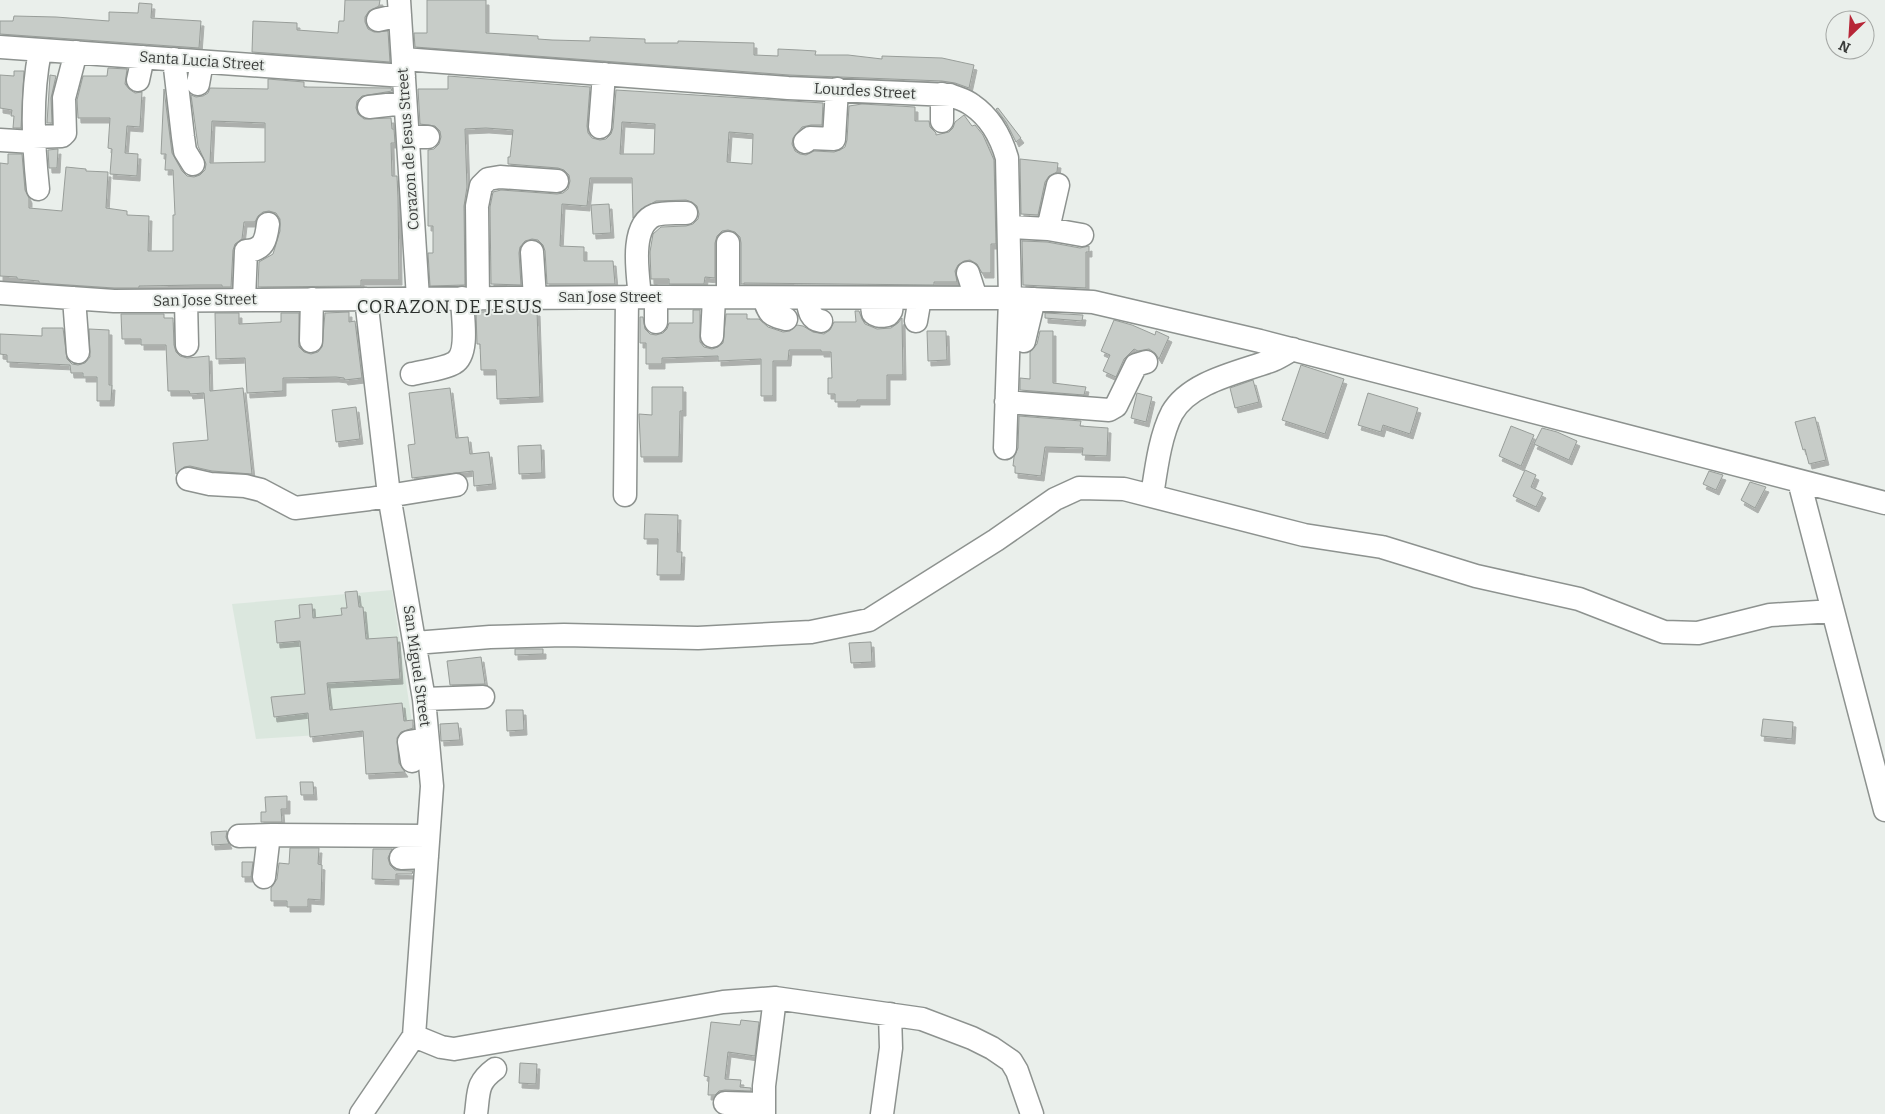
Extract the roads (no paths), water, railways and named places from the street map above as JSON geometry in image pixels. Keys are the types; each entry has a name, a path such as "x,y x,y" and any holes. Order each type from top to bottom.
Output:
{"street":[{"name":"Corazon de Jesus Street","path":"392,12 404,68 405,103 418,137 418,298"},
{"name":"Santa Lucia Street","path":"0,47 202,62 252,74 404,68"},
{"path":"38,189 33,139 34,89 40,51"},
{"path":"0,140 62,136 65,133 64,98 76,52"},
{"path":"138,80 143,57"},
{"path":"174,60 183,137 186,151 193,164"},
{"path":"198,84 202,62"},
{"name":"Lourdes Street","path":"404,68 604,74 788,88 841,83 950,95 972,105 989,121 1001,138 1007,158 1010,298 1005,448"},
{"path":"600,127 604,74"},
{"path":"806,134 834,139 841,83"},
{"path":"942,94 942,121"},
{"path":"369,107 405,103"},
{"path":"412,374 455,363 462,356 470,298 477,206 481,186 488,179 500,178 557,181"},
{"path":"1048,229 1058,185"},
{"path":"626,495 641,297 638,237 645,221 652,216 661,213 686,213"},
{"path":"244,300 246,251 262,247 266,238 268,224"},
{"path":"1009,227 1048,229 1082,235"},
{"path":"712,336 721,298 728,244"},
{"path":"532,252 535,298"},
{"path":"968,273 976,298"},
{"name":"San Jose Street","path":"0,293 114,301 244,300 280,307 312,299 418,298 1010,298 1093,302 1293,349 1885,503"},
{"path":"641,297 656,322"},
{"path":"74,298 78,352"},
{"path":"764,298 768,311 773,316 786,320"},
{"path":"807,298 809,311 813,318 821,321"},
{"path":"916,321 920,298"},
{"path":"311,341 312,299"},
{"name":"San Miguel Street","path":"366,299 389,495 424,699 432,786 414,1036"},
{"path":"1024,341 1034,299"},
{"path":"186,301 187,345"},
{"path":"1152,496 1161,444 1172,413 1184,398 1204,385 1275,359 1293,349"},
{"path":"1006,402 1109,410 1116,406 1136,365 1146,362"},
{"path":"188,478 210,484 244,486 260,490 295,508 456,485"},
{"path":"1799,481 1885,810"},
{"path":"415,642 509,636 564,635 698,638 811,632 869,620 996,540 1054,499 1079,488 1124,489 1304,534 1382,547 1476,576 1579,598 1664,632 1698,634 1770,615 1833,611"},
{"path":"424,699 483,697"},
{"path":"412,761 409,742 428,739"},
{"path":"239,836 272,835 427,846"},
{"path":"264,877 268,843 272,835"},
{"path":"402,858 427,846"},
{"path":"725,1103 764,1109 764,1086 775,998"},
{"path":"361,1114 414,1036 442,1047 454,1049 723,1002 775,998 922,1019 949,1028 992,1048 1011,1061 1017,1071 1032,1114"},
{"path":"882,1114 891,1048 890,1014"},
{"path":"476,1114 479,1088 484,1076 495,1069"}],"district":[{"name":"CORAZON DE JESUS","path":"450,307"}]}
